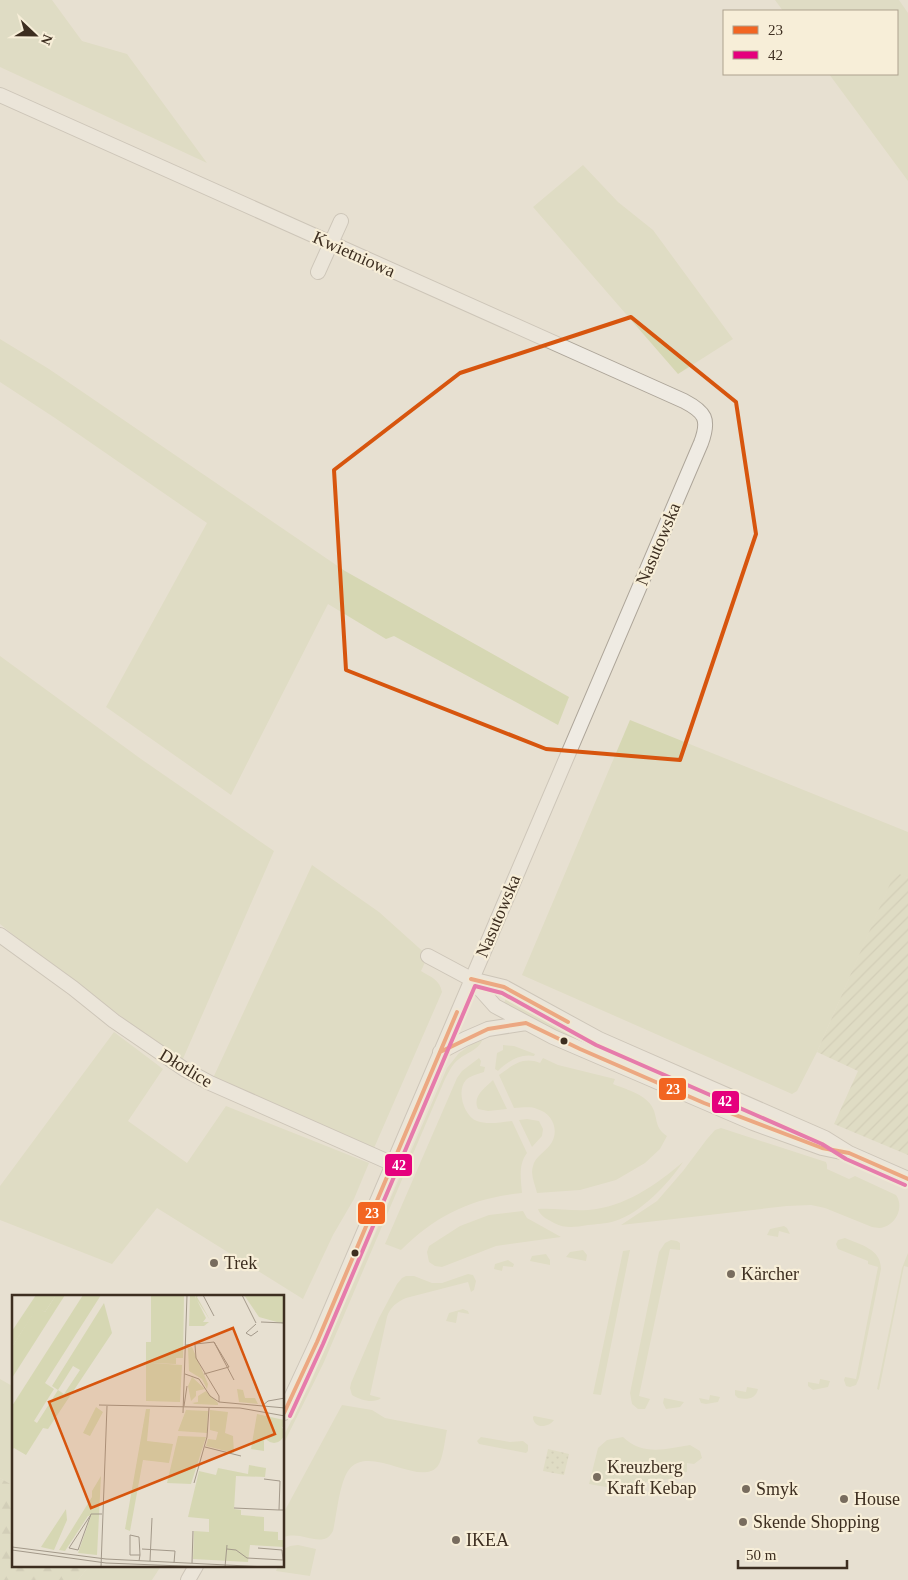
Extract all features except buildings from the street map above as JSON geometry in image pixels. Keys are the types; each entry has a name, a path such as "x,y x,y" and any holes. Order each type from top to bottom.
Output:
{"street":[{"name":"Kwietniowa","path":"0,95 684,401 701,411 705,417"},
{"path":"318,272 341,221"},
{"name":"Nasutowska","path":"285,1411 393,1164 705,434 705,417"},
{"name":"Dłotlice","path":"0,935 73,988 114,1021 184,1069 210,1083 393,1164"},
{"path":"428,956 471,979 504,987 599,1038 825,1138 849,1153 908,1179"},
{"path":"471,979 491,1002 526,1023 589,1053 753,1123 822,1148 849,1153"},
{"path":"440,1052 465,1038 488,1029 526,1023"},
{"path":"188,1580 195,1568"}],"highlighted area":[{"path":"631,317 736,402 756,534 680,760 546,749 346,670 334,470 460,373"}],"green space":[{"path":"0,0 52,0 82,41 127,54 207,163 0,67"},
{"path":"775,0 899,0 908,13 908,181 830,75 898,75 898,10 782,10"},
{"path":"583,165 618,202 653,230 733,339 678,374 533,207"},
{"path":"0,339 49,369 345,571 569,697 558,725 394,636 386,639 328,604 231,795 106,707 207,523 0,382"},
{"path":"0,656 141,759 274,851 182,1061 47,962 0,924"},
{"path":"630,720 908,832 908,878 895,873 817,1052 797,1091 792,1094 522,975"},
{"path":"312,865 379,912 428,956 421,971 437,982 442,992 371,1155 213,1078"},
{"path":"895,872 908,878 908,1155 834,1124 858,1071 817,1052"},
{"path":"507,996 585,1040 695,1091 563,1035 503,1005"},
{"path":"114,1032 163,1069 128,1121 187,1163 226,1106 369,1163 354,1199 333,1235 303,1299 157,1208 112,1264 0,1220 0,1186"},
{"path":"481,1038 480,1044 457,1061 445,1079 324,1362 285,1441 285,1433 310,1384 447,1068 459,1053"},
{"path":"503,1045 514,1046 535,1054 534,1056 529,1055 514,1059 498,1071 495,1069 497,1053 503,1050"},
{"path":"479,1058 481,1061 480,1066 485,1067 484,1072 466,1080 462,1090 463,1103 468,1114 477,1121 490,1123 512,1121 527,1153 521,1167 522,1193 487,1199 456,1210 428,1227 401,1250 385,1244 457,1078 462,1071"},
{"path":"543,1058 558,1065 615,1079 613,1084 634,1092 648,1101 660,1129 667,1136 660,1149 645,1163 616,1180 580,1190 537,1193 532,1169 536,1159 552,1142 555,1132 553,1122 547,1114 537,1109 529,1107 514,1108 499,1075 523,1061 540,1063"},
{"path":"493,1080 507,1109 488,1111 478,1109 478,1096"},
{"path":"519,1120 539,1121 543,1129 542,1136 532,1147"},
{"path":"721,1128 826,1162 827,1169 849,1179 855,1176 896,1195 899,1209 896,1218 889,1225 881,1228 872,1227 825,1208 811,1205 787,1206 621,1225 657,1201 707,1139 715,1130"},
{"path":"683,1162 670,1179 644,1205 615,1221 567,1227 546,1219 540,1214 538,1209 588,1210 615,1204 627,1200 651,1187"},
{"path":"523,1211 527,1218 561,1237 496,1246 442,1267 435,1266 429,1262 427,1252 429,1246 460,1226 489,1215"},
{"path":"784,1226 790,1234 779,1231 778,1237 767,1235 770,1229"},
{"path":"845,1238 874,1252 878,1257 881,1269 859,1378 856,1385 850,1387 846,1386 844,1380 845,1377 856,1379 878,1267 838,1249 836,1244 838,1240"},
{"path":"671,1240 680,1243 680,1250 670,1249 639,1396 650,1399 645,1409 638,1409 632,1404 630,1393 659,1252 665,1243"},
{"path":"583,1250 587,1255 586,1261 566,1257 570,1252"},
{"path":"630,1250 601,1395 593,1394 623,1251"},
{"path":"908,1253 908,1267 904,1266 879,1390 877,1389 902,1268"},
{"path":"546,1254 550,1260 550,1265 530,1261 532,1256"},
{"path":"508,1260 514,1264 513,1267 503,1266 502,1271 494,1269 495,1264"},
{"path":"468,1274 473,1275 476,1281 474,1290 471,1292 468,1282 406,1298 394,1305 387,1317 370,1395 381,1398 375,1401 367,1401 352,1395 351,1383 379,1318 402,1278 414,1276 432,1283 442,1283"},
{"path":"463,1309 468,1311 469,1314 458,1312 456,1323 446,1321 449,1313"},
{"path":"0,1379 12,1386 12,1485 0,1478"},
{"path":"820,1379 830,1381 828,1387 813,1390 808,1386 808,1382 819,1384"},
{"path":"747,1387 758,1389 753,1397 741,1399 735,1395 735,1390 746,1392"},
{"path":"710,1395 720,1397 718,1402 701,1403 699,1398 709,1400"},
{"path":"664,1398 684,1402 680,1407 666,1409 663,1403"},
{"path":"342,1405 372,1410 385,1418 447,1430 439,1464 429,1472 418,1472 380,1462 367,1461 357,1463 348,1471 340,1492 333,1531 326,1538 319,1540 295,1536 285,1537 285,1510"},
{"path":"534,1416 554,1420 549,1425 542,1426 536,1424"},
{"path":"481,1437 510,1442 523,1441 528,1445 528,1451 526,1453 479,1444 477,1441"},
{"path":"623,1437 630,1443 646,1449 655,1450 690,1445 700,1451 702,1458 694,1464 687,1463 687,1472 678,1473 678,1478 606,1487 589,1484 598,1448 607,1440"},
{"path":"548,1449 569,1454 564,1475 543,1471"},
{"path":"0,1478 12,1485 12,1568 87,1568 78,1580 0,1580"},
{"path":"298,1545 316,1549 310,1576 276,1571 277,1568 285,1568 285,1548"},
{"path":"87,1568 160,1568 152,1580 78,1580"}],"transit line":[{"name":"23","path":"471,979 504,987 568,1022"},
{"name":"42","path":"290,1416 323,1344 475,986 502,993 596,1045 822,1144 846,1159 905,1185"},
{"name":"23","path":"285,1411 317,1342 457,1012"},
{"name":"23","path":"440,1052 488,1029 526,1023 580,1049 704,1103 822,1148 849,1153 908,1179"}],"place":[{"name":"Trek","path":"214,1263"},
{"name":"Kärcher","path":"731,1274"},
{"name":"Kreuzberg Kraft Kebap","path":"597,1477"},
{"name":"Smyk","path":"746,1489"},
{"name":"House","path":"844,1499"},
{"name":"Skende Shopping","path":"743,1522"},
{"name":"IKEA","path":"456,1540"}]}
